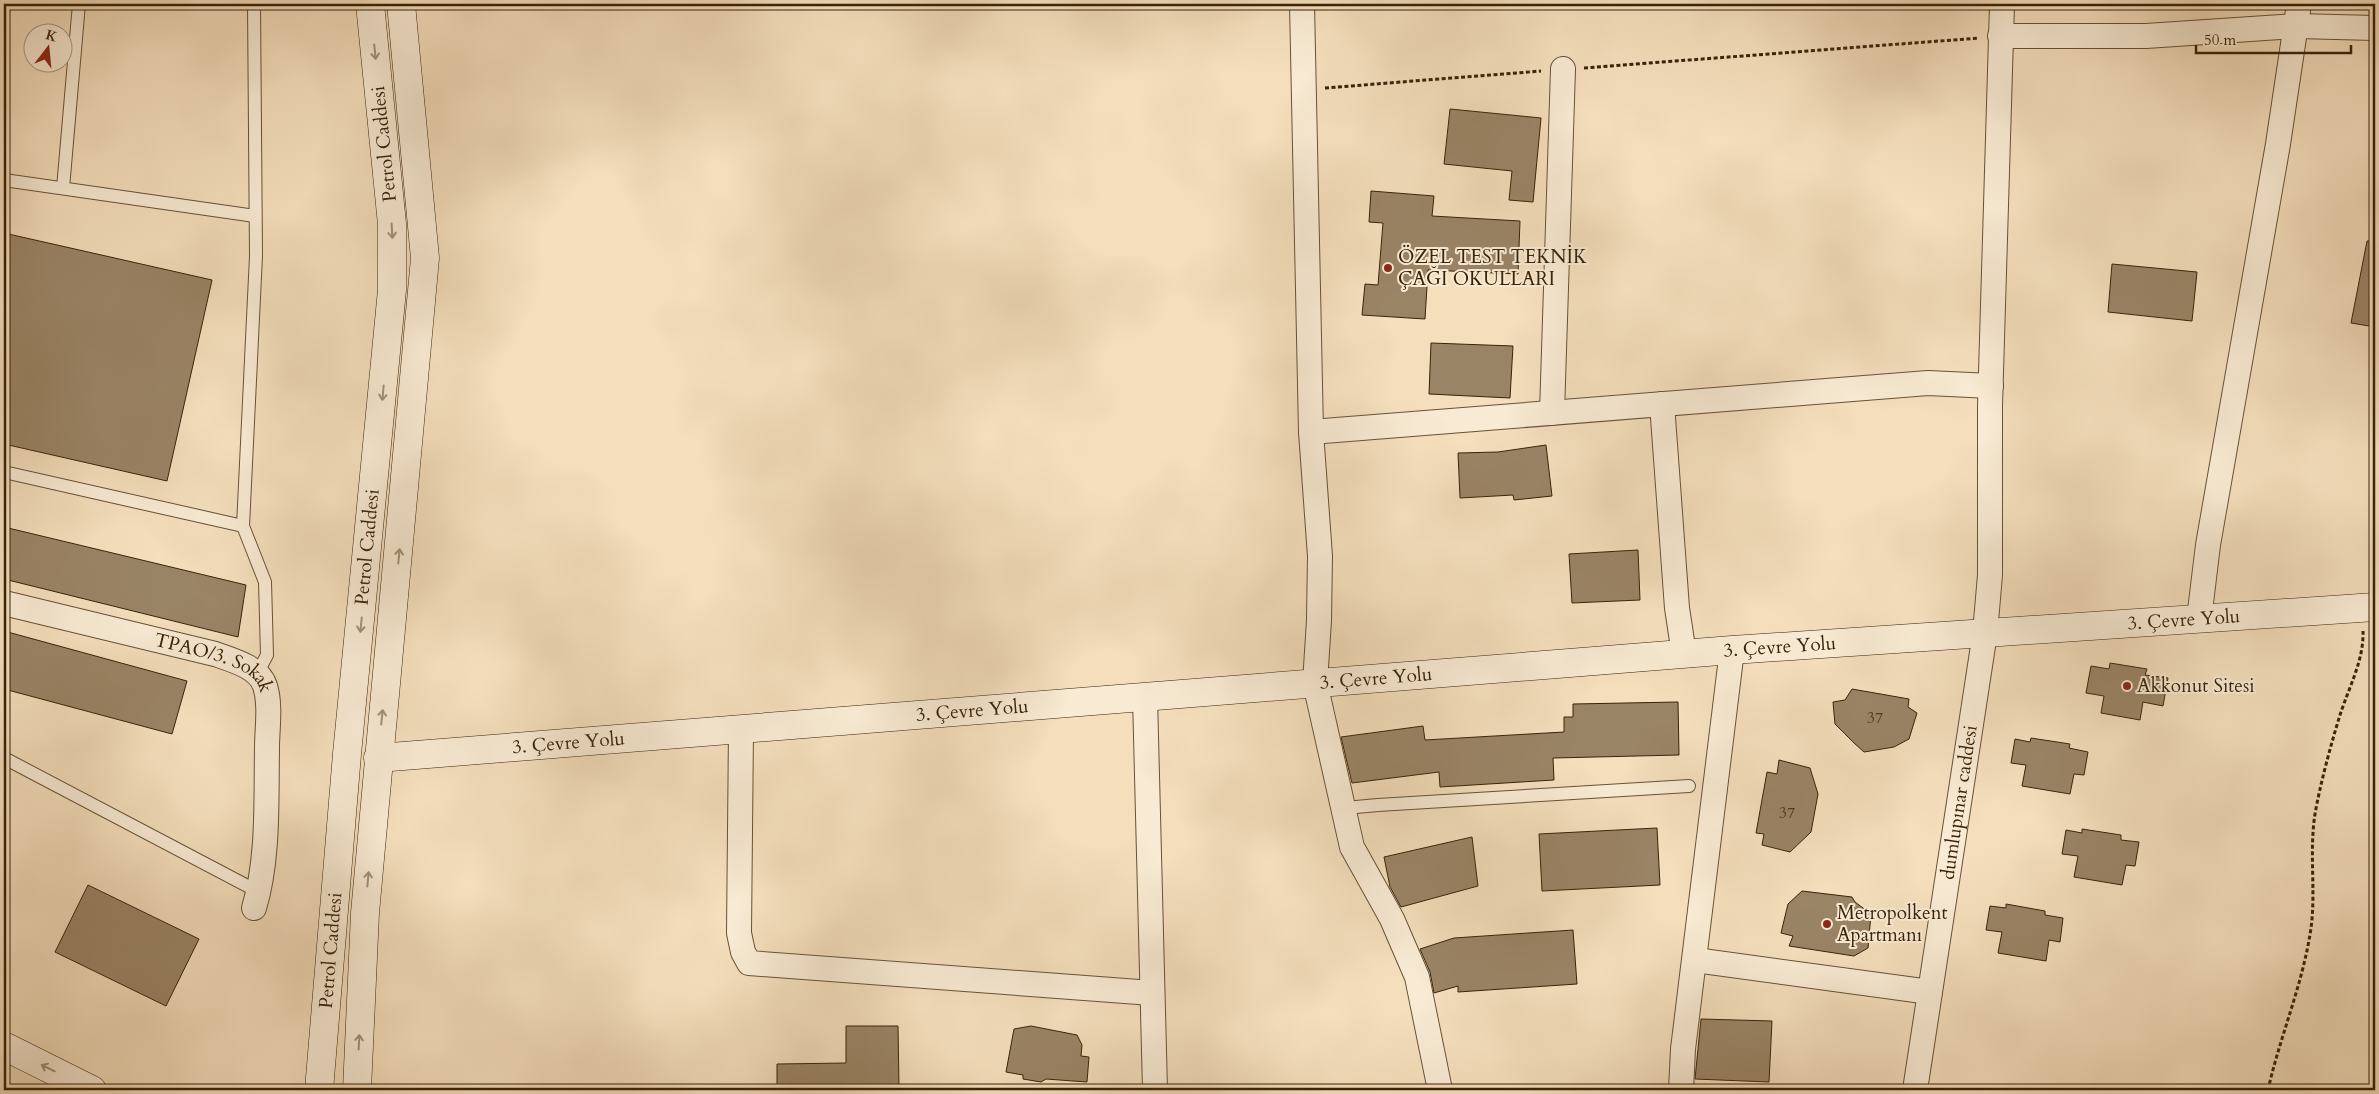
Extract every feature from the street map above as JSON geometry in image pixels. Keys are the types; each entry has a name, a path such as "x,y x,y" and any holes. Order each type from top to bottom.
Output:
{"main road":[{"name":"Petrol Caddesi","path":"319,1090 347,754 392,290 392,224 370,4"},
{"name":"Petrol Caddesi","path":"357,1090 365,913 425,258 402,4"},
{"name":"3. Çevre Yolu","path":"378,758 1732,650 2368,607"},
{"path":"4,1046 92,1090"}],"street":[{"path":"1302,4 1311,432 1320,556 1319,620 1315,683 1352,847 1392,919 1417,977 1440,1090"},
{"name":"dumlupınar caddesi","path":"1914,1090 1985,633 1990,575 1991,386 2002,4"},
{"path":"2199,619 2208,545 2278,144 2298,15"},
{"path":"2000,36 2146,36 2298,15 2375,28"},
{"path":"1552,413 1563,69"},
{"path":"1311,432 1928,383 1991,386"},
{"path":"1662,404 1677,608 1684,654"},
{"name":"TPAO/3. Sokak","path":"4,603 215,654 240,664 257,674 265,686 268,710 265,824 256,900"},
{"path":"1680,1090 1683,1050 1732,650"},
{"path":"1145,697 1155,1090"},
{"path":"741,728 739,933 743,952 749,963 1152,993"},
{"path":"1695,960 1930,992"}],"lane":[{"path":"63,188 80,4"},
{"path":"254,4 254,299 243,526 265,582 267,655 257,674"},
{"path":"4,180 255,216"},
{"path":"4,472 243,526"},
{"path":"4,758 256,900"},
{"path":"1343,812 1356,807 1378,805 1689,786"}],"path":[{"path":"1303,90 2000,36"},
{"path":"2268,1090 2276,1057 2299,987 2311,928 2315,815 2340,716 2359,661 2368,607"}],"building":[{"path":"1450,109 1541,118 1533,202 1509,200 1512,171 1444,164"},
{"path":"1371,191 1434,196 1432,216 1520,221 1518,274 1428,270 1425,319 1362,315 1365,284 1378,285 1383,223 1369,222"},
{"path":"4,233 212,280 167,481 4,444"},
{"path":"2367,241 2375,241 2375,327 2351,323"},
{"path":"2112,264 2197,272 2192,321 2108,312"},
{"path":"1431,343 1513,346 1510,398 1429,394"},
{"path":"1546,445 1552,496 1514,500 1513,495 1460,498 1458,453 1498,452"},
{"path":"4,527 246,585 238,637 4,579"},
{"path":"1638,550 1640,600 1572,603 1569,554"},
{"path":"4,631 187,681 172,734 4,689"},
{"name":"Akkonut Sitesi","path":"2110,663 2147,669 2145,675 2168,678 2163,706 2143,702 2140,720 2101,713 2104,696 2086,693 2091,666 2109,669"},
{"path":"1852,689 1909,699 1908,707 1917,713 1909,739 1894,747 1864,752 1835,724 1833,702 1845,700"},
{"path":"1678,702 1679,755 1553,758 1554,780 1440,787 1439,772 1352,783 1341,737 1423,726 1425,740 1564,732 1564,717 1573,717 1573,704"},
{"path":"2031,738 2070,744 2069,748 2088,752 2084,775 2074,774 2070,794 2022,786 2026,765 2011,763 2015,739 2030,742"},
{"path":"1779,760 1810,768 1818,794 1811,832 1790,852 1762,845 1764,834 1756,833 1767,772 1777,774"},
{"path":"1657,828 1660,885 1542,891 1539,834"},
{"path":"2082,829 2121,835 2121,840 2139,842 2135,866 2126,865 2122,885 2074,877 2078,856 2062,854 2066,830 2082,833"},
{"path":"1472,837 1478,886 1401,907 1390,887 1384,857"},
{"path":"88,885 199,939 166,1006 55,952"},
{"name":"Metropolkent Apartmanı","path":"1802,891 1852,897 1855,902 1871,914 1868,948 1854,956 1789,946 1793,936 1781,933 1788,904"},
{"path":"2006,904 2045,911 2045,915 2063,918 2060,942 2049,940 2046,961 1998,953 2002,932 1986,930 1990,906 2006,908"},
{"path":"1573,930 1577,984 1458,992 1458,986 1434,993 1430,972 1420,949 1454,938"},
{"path":"1701,1019 1772,1021 1769,1082 1695,1079"},
{"path":"846,1026 898,1026 899,1089 777,1090 777,1064 846,1063"},
{"path":"1031,1026 1077,1035 1082,1045 1081,1056 1089,1057 1087,1082 1046,1079 1041,1082 1023,1079 1023,1075 1006,1072 1014,1029"}],"place":[{"name":"ÖZEL TEST TEKNİK ÇAĞI OKULLARI","path":"1388,268"},
{"name":"Akkonut Sitesi","path":"2127,686"},
{"name":"Metropolkent Apartmanı","path":"1827,924"}]}
